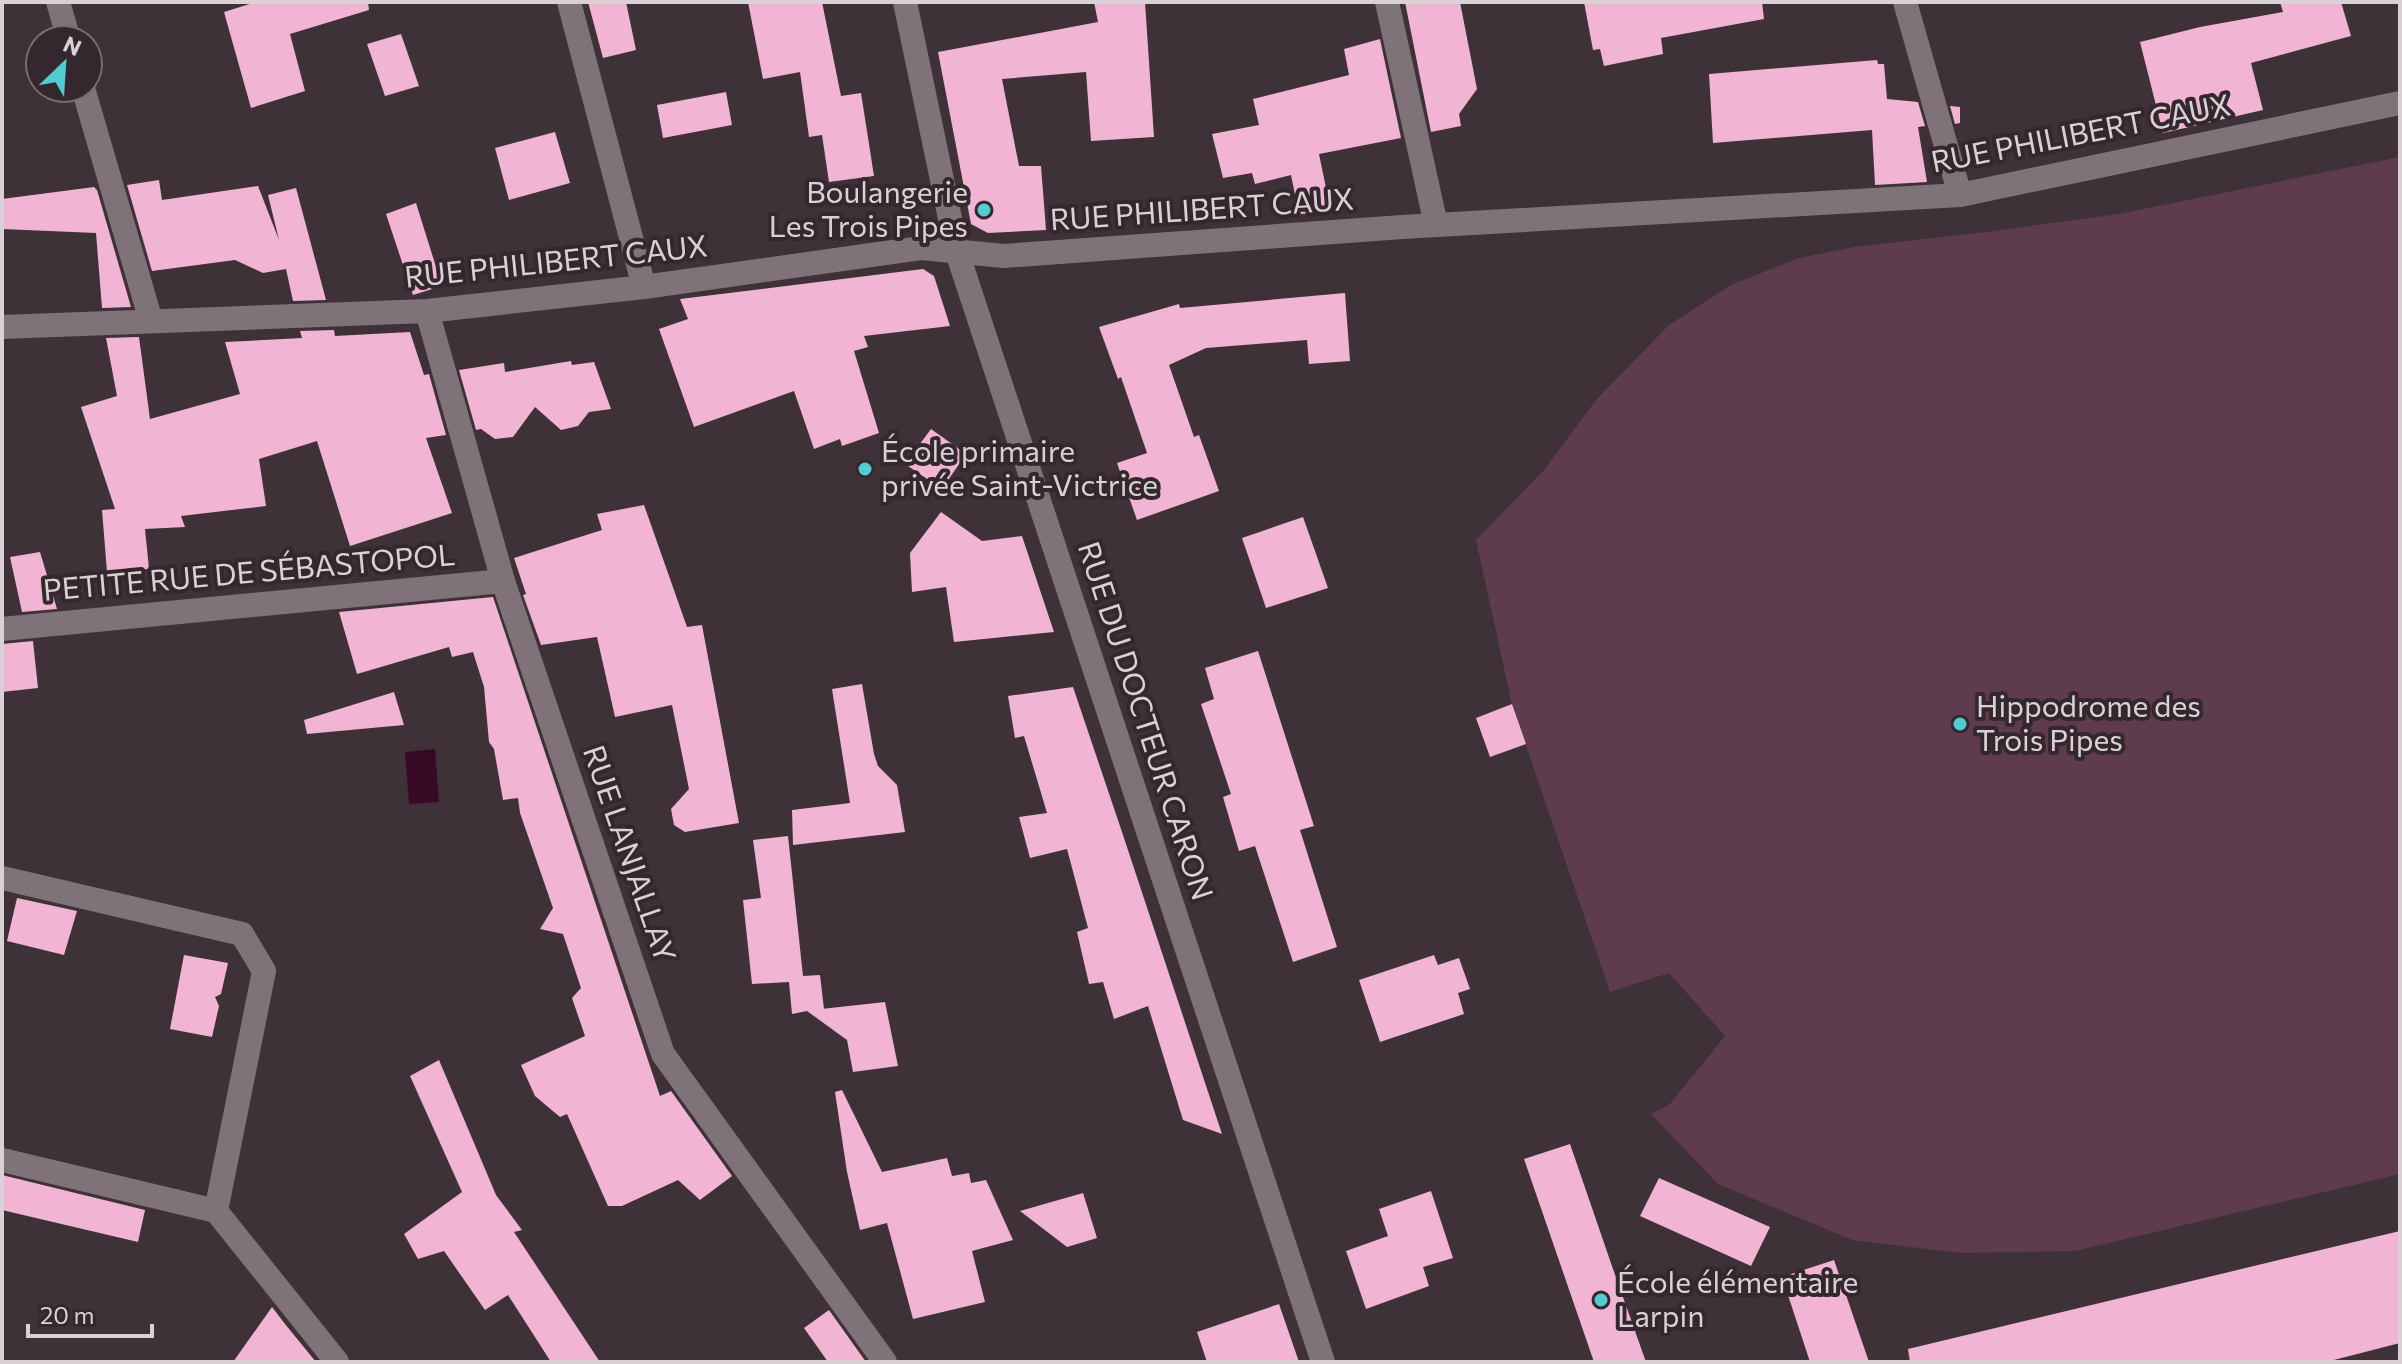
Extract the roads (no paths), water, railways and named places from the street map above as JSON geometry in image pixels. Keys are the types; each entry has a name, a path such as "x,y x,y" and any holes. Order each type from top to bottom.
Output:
{"street":[{"path":"58,2 64,24"},
{"path":"569,2 644,287"},
{"name":"RUE DU DOCTEUR CARON","path":"905,2 957,252 1323,1362"},
{"path":"1387,2 1436,225"},
{"path":"1905,2 1960,195"},
{"name":"RUE PHILIBERT CAUX","path":"2,327 427,311 644,287 921,248 1004,256 1436,225 1960,195 2400,103"},
{"path":"88,104 151,321"},
{"name":"RUE LANJALLAY","path":"427,311 503,581 663,1054 885,1362"},
{"name":"PETITE RUE DE SÉBASTOPOL","path":"2,629 503,581"},
{"path":"2,878 242,934 264,971 216,1211"},
{"path":"2,1160 216,1211 337,1362"}],"place":[{"name":"Boulangerie Les Trois Pipes","path":"984,210"},
{"name":"École primaire privée Saint-Victrice","path":"865,469"},
{"name":"Hippodrome des Trois Pipes","path":"1960,724"},
{"name":"École élémentaire Larpin","path":"1601,1300"}]}
